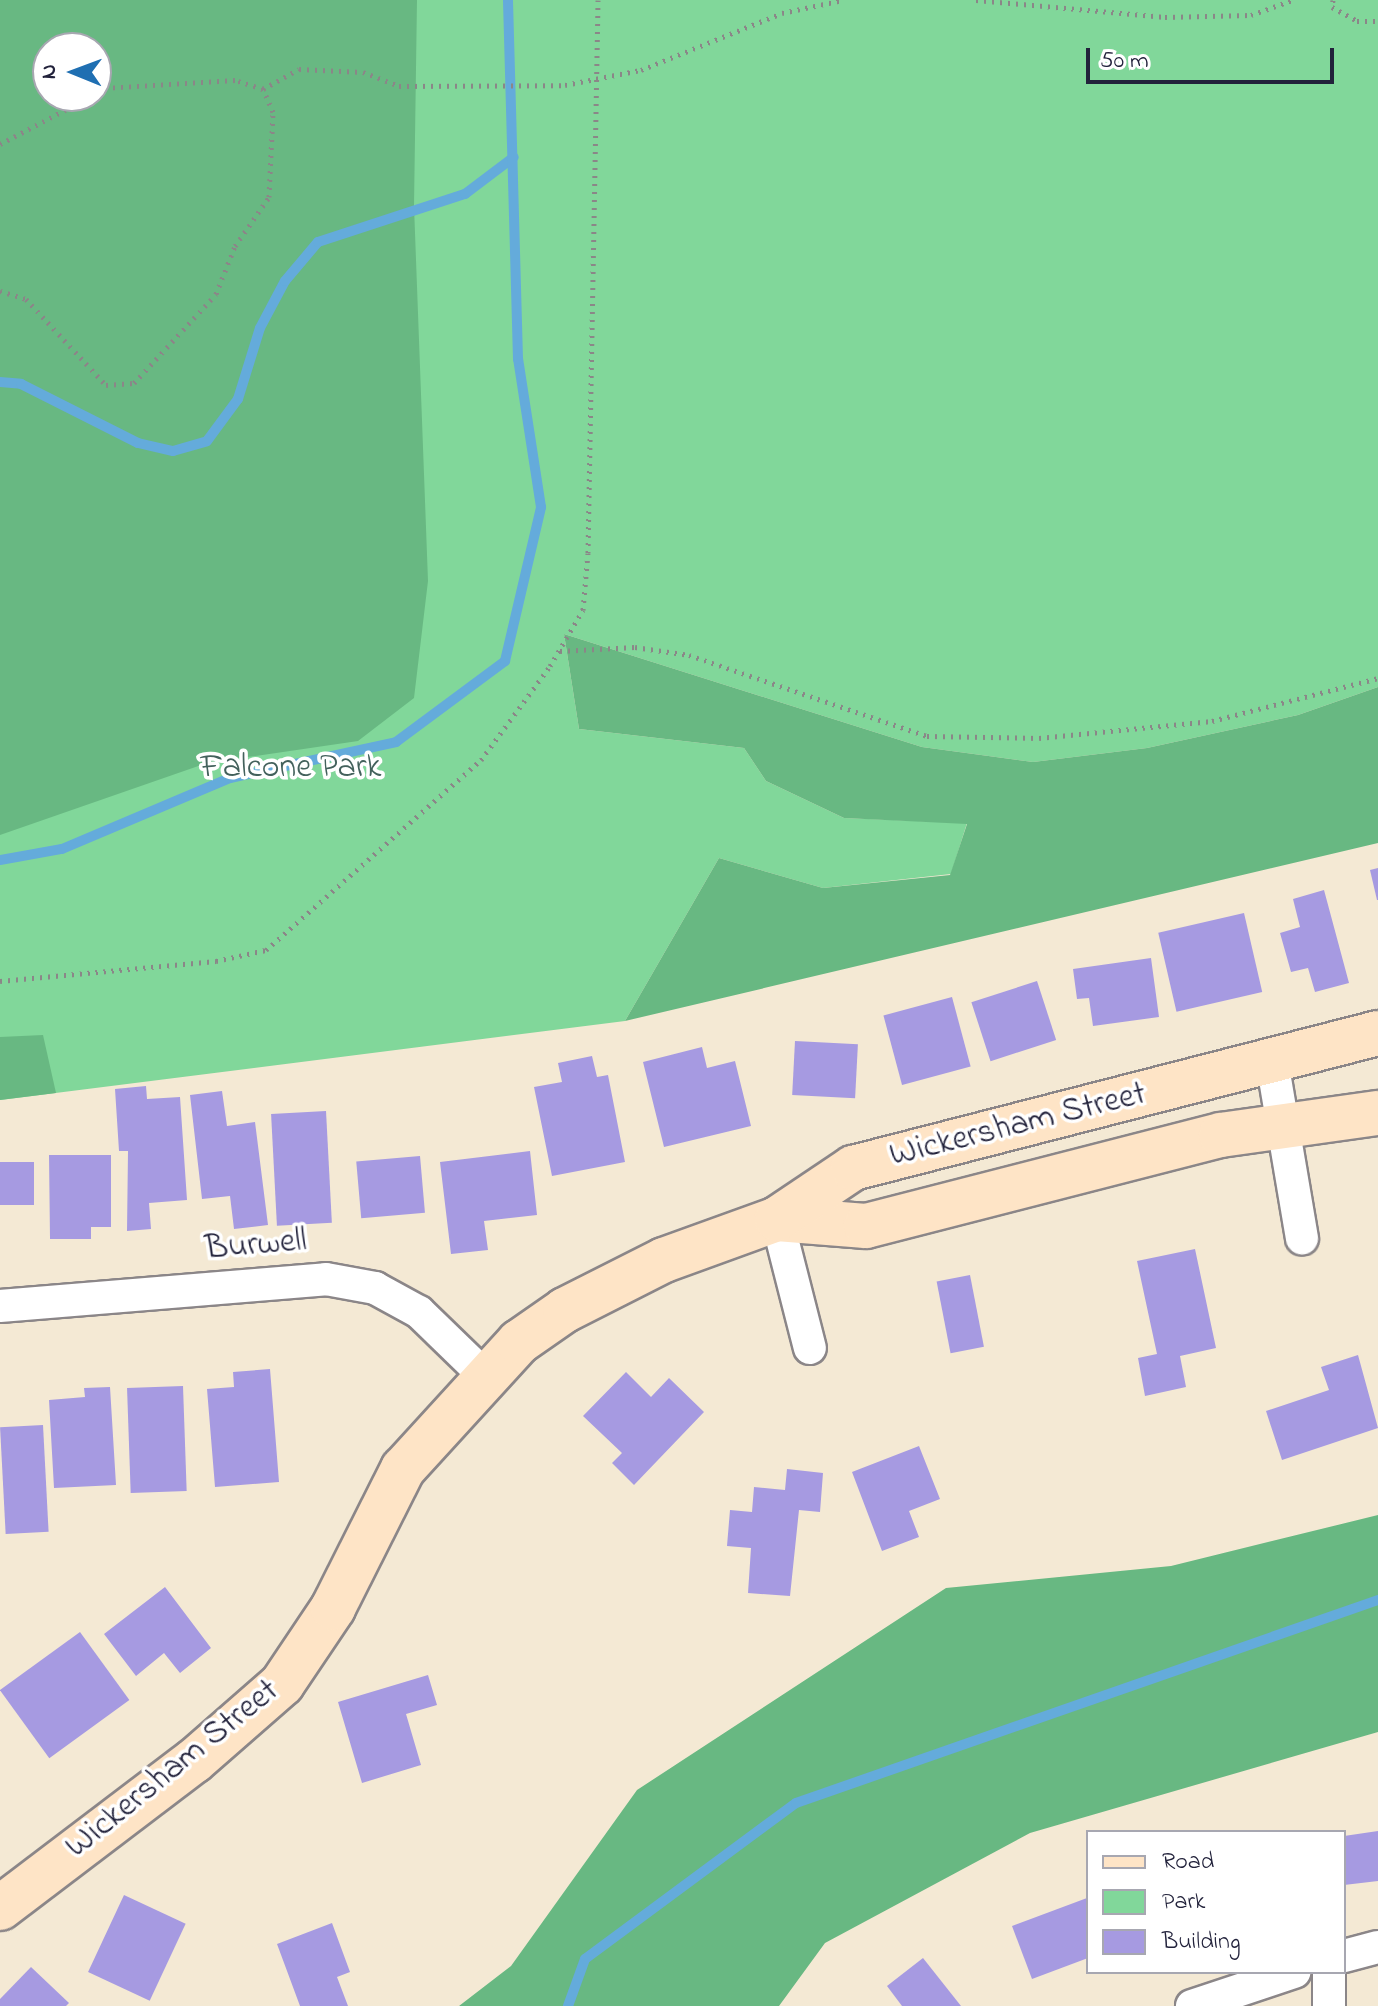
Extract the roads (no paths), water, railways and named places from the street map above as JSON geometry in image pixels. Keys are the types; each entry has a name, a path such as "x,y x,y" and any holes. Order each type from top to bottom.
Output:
{"street":[{"name":"Wickersham Street","path":"0,1908 194,1761 282,1684 333,1608 403,1469 519,1342 613,1283 777,1219 853,1168 1378,1033"},
{"path":"1272,1061 1302,1238"},
{"name":"Wickersham Street","path":"777,1219 866,1226 1221,1135 1378,1113"},
{"path":"777,1219 810,1348"},
{"name":"Burwell","path":"0,1306 326,1279 375,1288 419,1312 485,1376"},
{"path":"1346,1955 1378,1947"},
{"path":"1192,2006 1288,1974"},
{"path":"1329,1974 1329,2006"}],"waterway":[{"path":"0,860 62,849 230,778 396,742 505,661 541,507 518,359 508,0"},
{"path":"0,382 21,384 138,443 173,451 207,441 238,399 260,328 285,281 318,242 465,194 514,157"},
{"path":"568,2006 585,1959 796,1803 1378,1600"}],"park label":[{"name":"Falcone Park","path":"291,769"}]}
